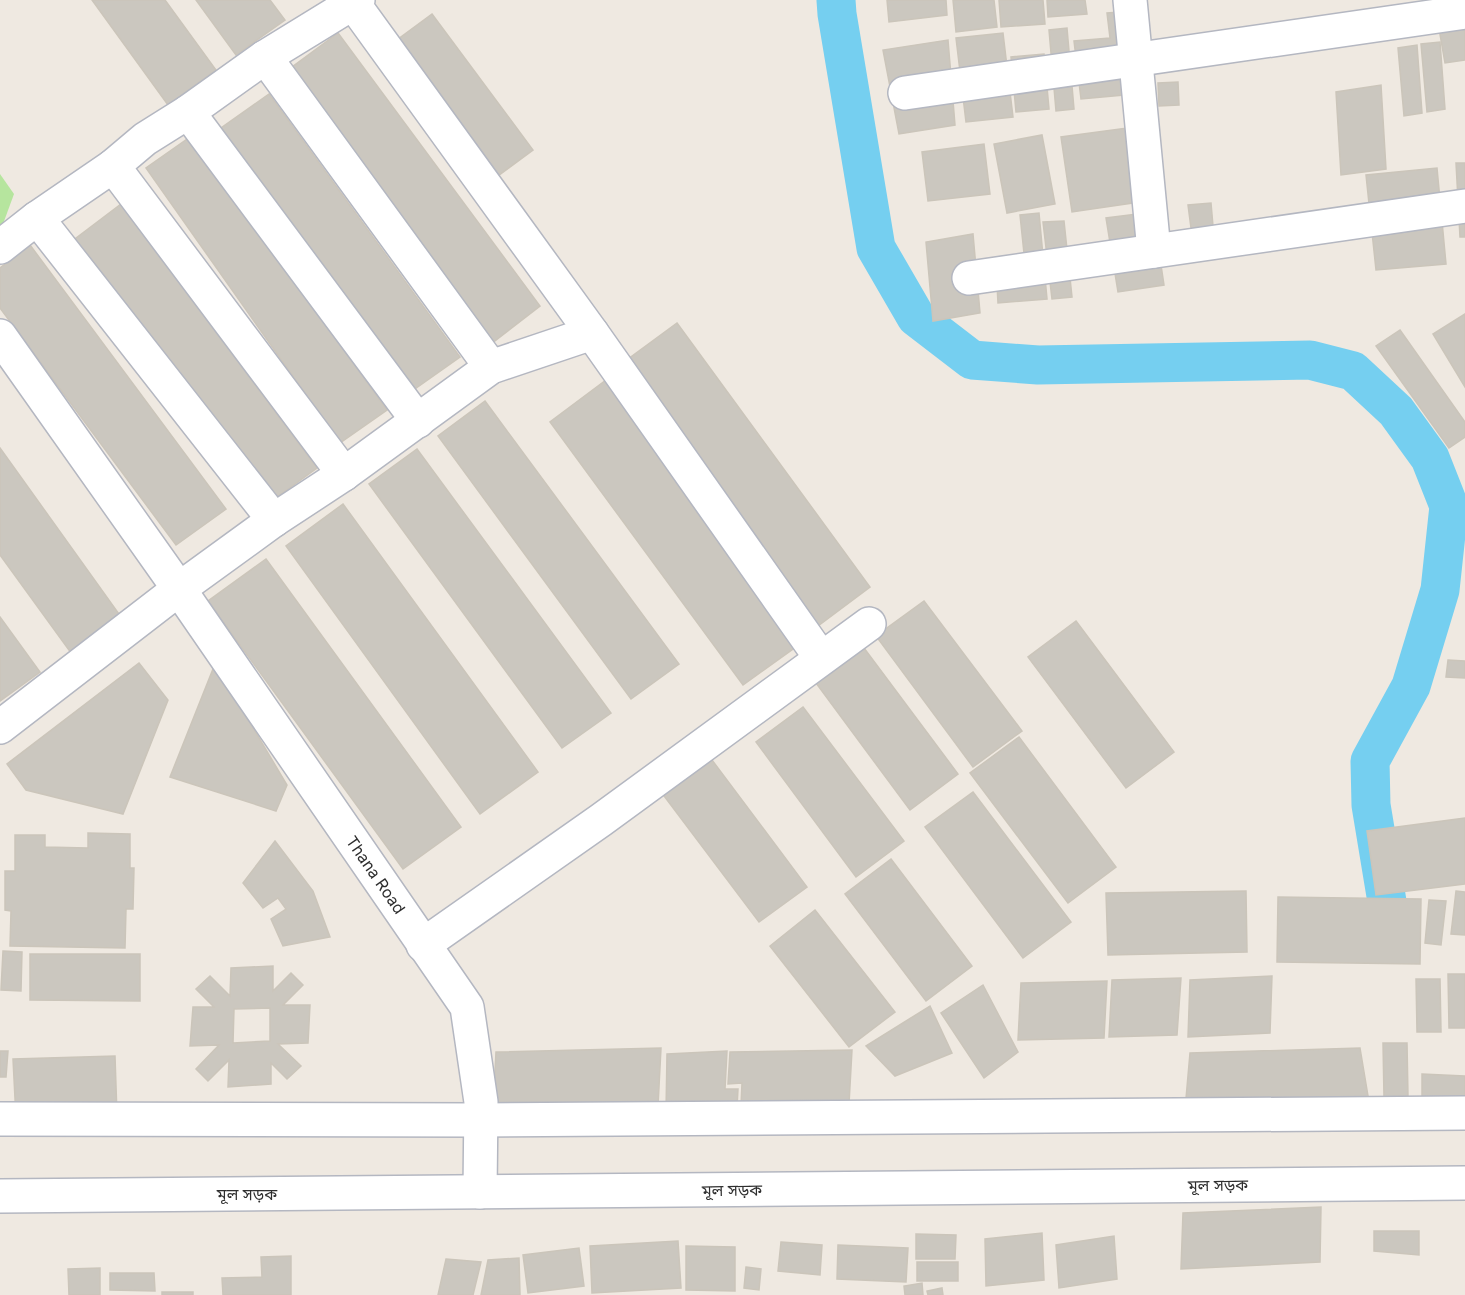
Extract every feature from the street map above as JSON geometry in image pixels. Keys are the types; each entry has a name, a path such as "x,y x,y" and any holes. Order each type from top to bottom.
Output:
{"street":[{"path":"1130,0 1154,251"},
{"path":"0,247 37,218 113,166 145,139 188,112 265,57 356,1 821,658"},
{"path":"905,93 1465,12"},
{"path":"265,57 491,367"},
{"path":"188,112 418,421"},
{"path":"113,166 344,474"},
{"path":"969,278 1465,206"},
{"path":"37,218 274,520"},
{"path":"0,727 179,589 274,520 344,474 491,367 592,333"},
{"name":"Thana Road","path":"0,336 179,589 467,1007 481,1102 480,1192"},
{"path":"423,945 602,820 869,624"},
{"path":"0,1119 1465,1120"},
{"name":"মূল সড়ক","path":"0,1196 1465,1183"}],"green space":[{"path":"0,174 14,194 0,227"}],"building":[{"path":"92,0 165,0 216,70 168,105"},
{"path":"196,0 270,0 285,20 236,55"},
{"path":"887,0 946,0 947,15 889,22"},
{"path":"953,0 994,0 997,27 956,32"},
{"path":"999,0 1043,0 1045,24 1001,27"},
{"path":"1047,0 1085,0 1087,14 1048,17"},
{"path":"1434,0 1465,0 1465,60 1445,63"},
{"path":"1133,11 1146,93 1081,99 1074,41 1110,38 1107,13"},
{"path":"432,14 533,150 483,187 382,51"},
{"path":"1067,28 1074,109 1056,111 1049,30"},
{"path":"338,33 540,306 491,344 288,70"},
{"path":"1003,33 1013,117 966,122 956,38"},
{"path":"948,40 955,125 899,134 883,50"},
{"path":"1440,42 1445,109 1427,112 1421,44"},
{"path":"1417,45 1422,113 1404,116 1398,48"},
{"path":"1044,54 1049,109 1016,112 1011,57"},
{"path":"1178,82 1179,105 1159,106 1158,83"},
{"path":"1381,85 1386,169 1341,175 1336,92"},
{"path":"269,94 460,357 412,391 221,128"},
{"path":"1142,126 1153,200 1072,212 1061,137"},
{"path":"1042,135 1055,204 1007,213 994,144"},
{"path":"190,137 387,410 340,443 146,168"},
{"path":"984,144 990,194 928,201 922,152"},
{"path":"1456,163 1465,163 1465,237 1460,237"},
{"path":"1437,168 1446,264 1376,270 1366,175"},
{"path":"1211,203 1213,226 1191,228 1188,205"},
{"path":"121,204 317,468 266,505 71,242"},
{"path":"1153,212 1164,285 1118,292 1106,218"},
{"path":"1039,213 1047,299 998,303 997,285 1027,282 1020,215"},
{"path":"1064,221 1072,297 1052,299 1043,222"},
{"path":"973,234 980,313 933,321 926,242"},
{"path":"30,245 226,509 176,545 0,308 0,268"},
{"path":"1465,314 1465,387 1433,334"},
{"path":"677,323 870,587 814,629 620,365"},
{"path":"1400,330 1465,422 1465,437 1449,448 1376,346"},
{"path":"606,380 800,644 743,685 550,422"},
{"path":"485,401 679,664 631,699 438,436"},
{"path":"0,448 124,621 74,657 0,555"},
{"path":"417,449 611,713 562,748 369,484"},
{"path":"343,504 538,772 480,814 286,546"},
{"path":"266,559 461,827 403,869 208,601"},
{"path":"924,601 1022,731 973,767 876,636"},
{"path":"0,617 40,672 0,701"},
{"path":"1076,621 1174,752 1126,788 1028,657"},
{"path":"861,644 958,774 910,810 813,679"},
{"path":"1448,660 1465,661 1465,678 1446,677"},
{"path":"139,663 168,700 123,814 26,790 7,764"},
{"path":"215,664 287,785 276,811 170,777"},
{"path":"803,707 904,841 856,877 756,742"},
{"path":"1019,737 1116,867 1068,903 970,773"},
{"path":"706,752 807,887 759,922 658,788"},
{"path":"973,792 1071,922 1023,958 925,827"},
{"path":"1465,818 1465,884 1376,895 1367,831"},
{"path":"88,833 130,834 130,868 134,868 133,909 126,909 125,948 10,946 11,911 5,910 5,871 15,871 15,835 45,835 45,847 88,848"},
{"path":"275,841 313,891 330,937 283,946 271,919 286,909 278,898 263,908 243,883"},
{"path":"891,859 972,966 926,1001 845,894"},
{"path":"1246,891 1247,952 1108,955 1106,893"},
{"path":"1456,891 1465,892 1465,935 1451,934"},
{"path":"1278,897 1421,899 1420,964 1277,962"},
{"path":"1429,900 1446,901 1441,945 1425,943"},
{"path":"815,910 895,1012 849,1047 770,946"},
{"path":"3,951 22,952 21,991 1,990"},
{"path":"30,954 140,954 140,1001 30,1000"},
{"path":"273,966 273,991 291,973 303,985 283,1005 310,1005 308,1043 278,1044 301,1066 287,1079 271,1063 271,1084 228,1087 229,1060 208,1081 196,1069 219,1045 190,1046 193,1007 214,1007 196,989 210,976 230,996 231,968","holes":["270,1008 270,1041 233,1043 234,1009"]},
{"path":"1448,974 1465,974 1465,1028 1449,1028"},
{"path":"1272,976 1270,1033 1188,1037 1190,980"},
{"path":"1181,978 1177,1035 1109,1037 1112,980"},
{"path":"1416,979 1440,979 1441,1032 1417,1032"},
{"path":"1107,981 1104,1038 1018,1040 1021,983"},
{"path":"983,985 1018,1052 984,1078 941,1013"},
{"path":"930,1006 952,1053 895,1076 866,1046"},
{"path":"1383,1043 1407,1043 1408,1096 1384,1097"},
{"path":"661,1048 658,1106 493,1110 496,1052"},
{"path":"1360,1048 1369,1102 1185,1110 1190,1053"},
{"path":"852,1050 849,1104 741,1106 742,1083 728,1084 730,1052"},
{"path":"0,1051 8,1051 6,1077 0,1077"},
{"path":"727,1051 725,1089 738,1089 737,1107 666,1111 667,1054"},
{"path":"115,1056 117,1115 16,1118 13,1059"},
{"path":"1422,1074 1465,1076 1465,1103 1422,1103"},
{"path":"1321,1207 1320,1262 1181,1269 1183,1213"},
{"path":"1374,1231 1419,1231 1419,1255 1374,1251"},
{"path":"1042,1233 1044,1280 986,1286 985,1239"},
{"path":"916,1234 956,1235 955,1259 916,1259"},
{"path":"1114,1236 1117,1279 1059,1288 1056,1245"},
{"path":"678,1241 681,1288 592,1293 590,1246"},
{"path":"781,1242 822,1245 820,1275 778,1271"},
{"path":"838,1245 908,1248 906,1282 837,1279"},
{"path":"686,1246 735,1247 735,1291 686,1290"},
{"path":"579,1248 584,1286 528,1293 523,1255"},
{"path":"291,1256 291,1295 223,1295 222,1278 262,1277 261,1257"},
{"path":"519,1258 520,1295 481,1295 488,1260"},
{"path":"446,1259 481,1262 473,1295 438,1295"},
{"path":"917,1262 958,1262 958,1281 917,1281"},
{"path":"746,1267 761,1269 759,1290 744,1288"},
{"path":"100,1268 100,1295 69,1295 68,1269"},
{"path":"110,1273 154,1273 155,1291 110,1290"},
{"path":"922,1283 923,1295 905,1295 904,1286"},
{"path":"942,1288 943,1295 928,1295 927,1291"},
{"path":"162,1292 193,1292 193,1295 162,1295"}],"waterway":[{"path":"836,0 876,248 916,317 972,360 1038,365 1310,360 1353,371 1396,411 1430,458 1449,506 1440,590 1411,686 1370,761 1371,805 1393,938"}]}
